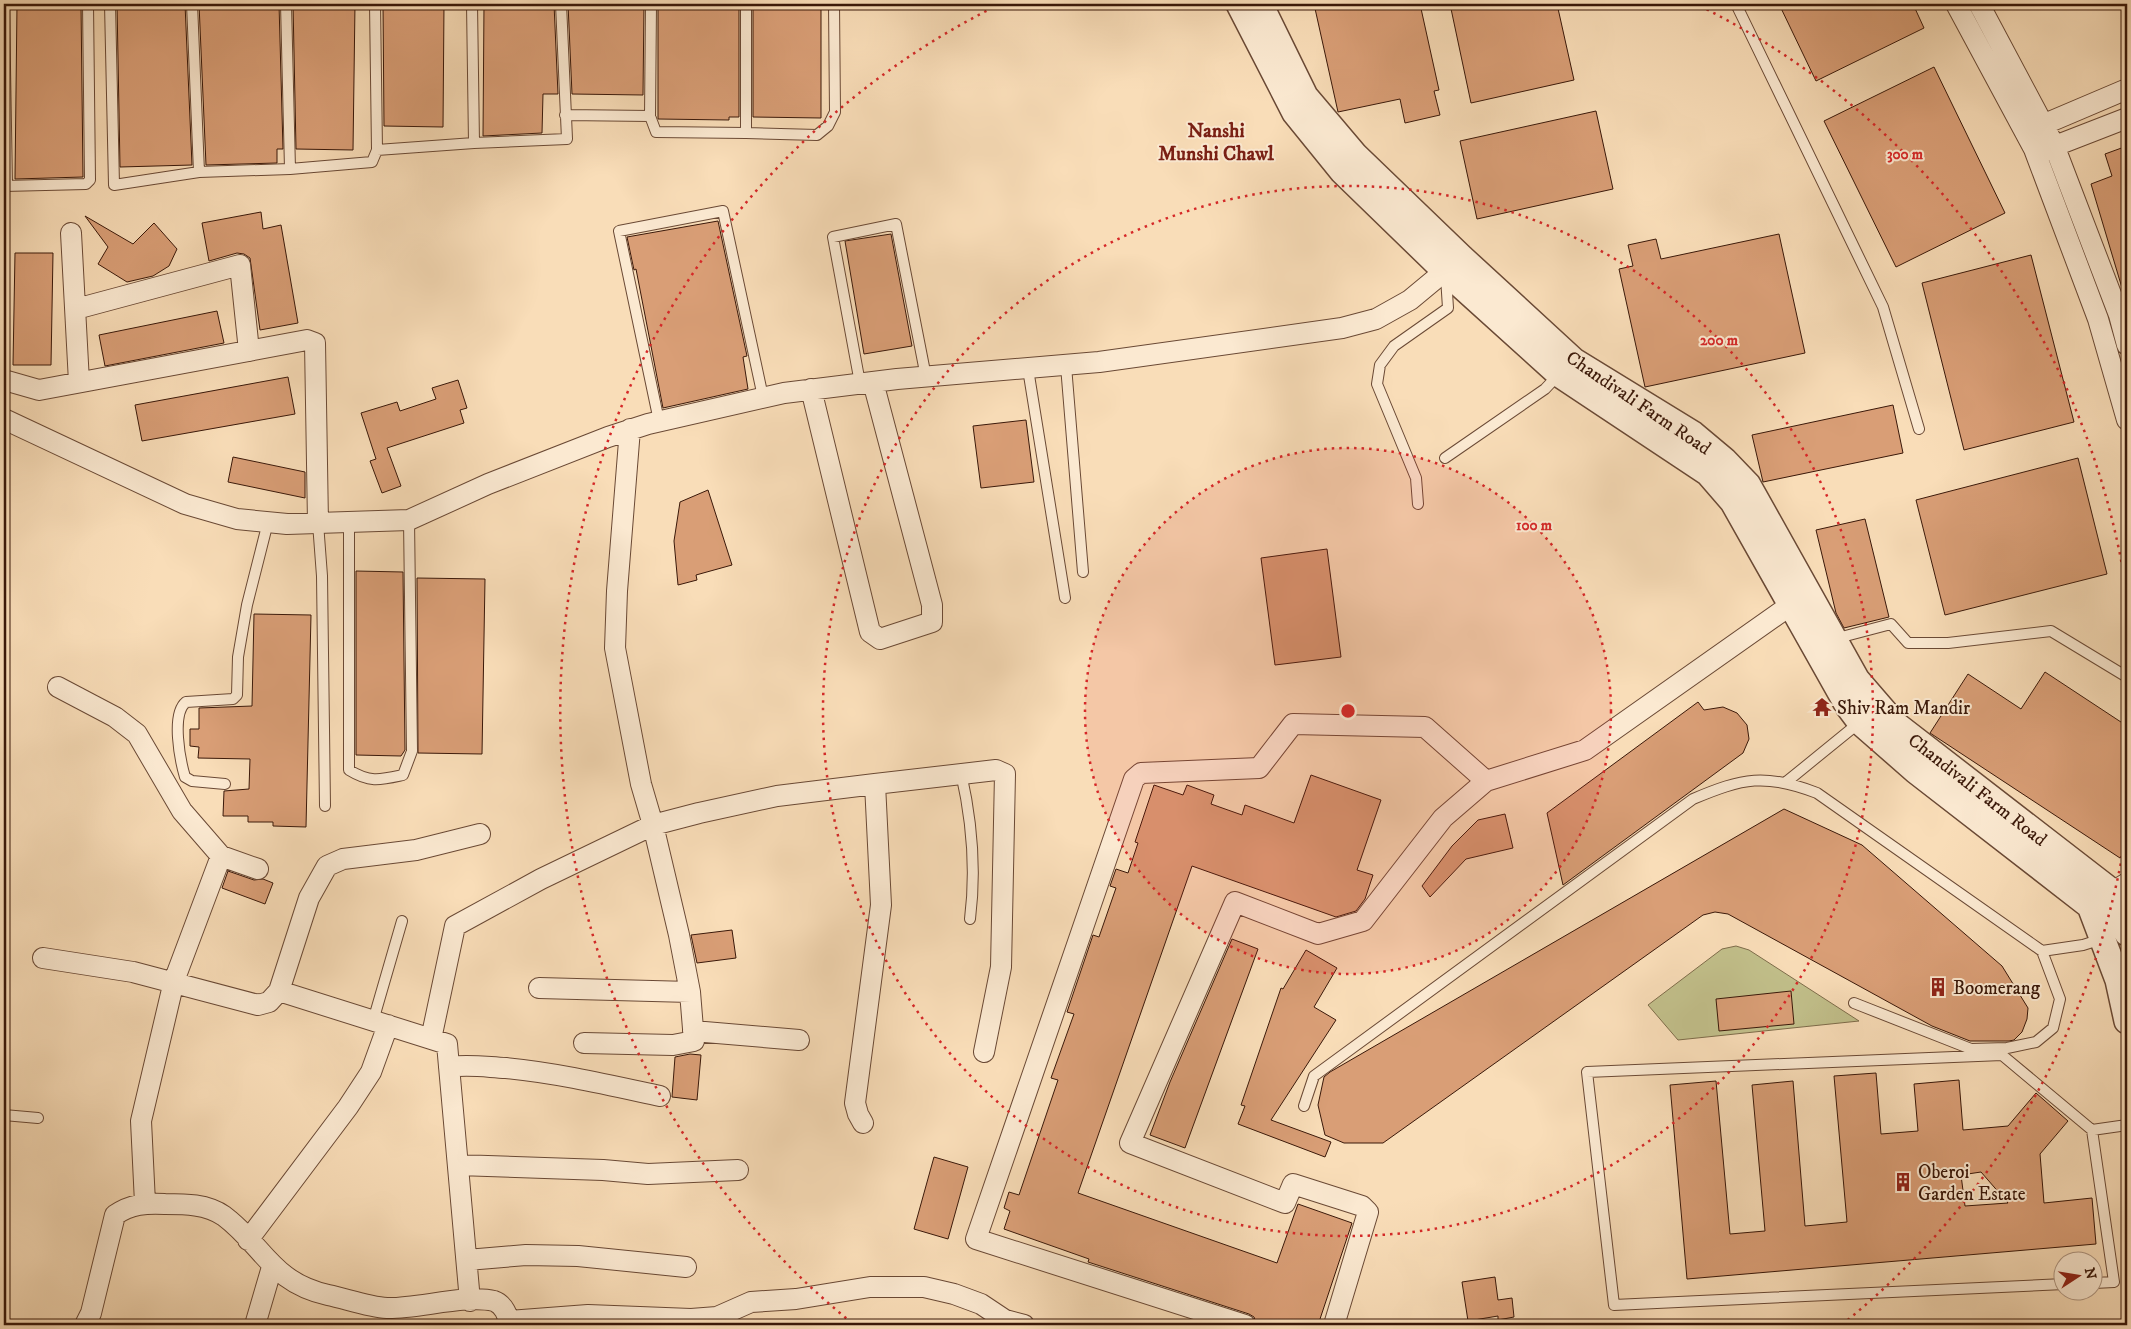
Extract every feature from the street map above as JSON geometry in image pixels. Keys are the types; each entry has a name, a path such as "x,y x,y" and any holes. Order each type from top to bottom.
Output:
{"street":[{"path":"1239,4 1281,67"},
{"path":"1260,4 1295,113 1342,171 1454,264 1567,368 1744,500 1799,599 1848,706 1869,713 1916,770 2090,906 2118,980 2127,1021"},
{"path":"1975,8 2054,145 2126,334 2103,336"},
{"path":"1975,8 2068,238 2103,336 2127,420"},
{"path":"2025,133 2127,89"},
{"path":"2036,155 2054,145 2127,118"},
{"path":"2068,238 2086,230"},
{"path":"72,233 79,382"},
{"path":"4,419 185,504 237,519 318,523 409,520 488,484 630,429 659,421 763,397 811,389 867,382 1066,366 1342,328 1376,319 1410,300 1454,264"},
{"path":"76,309 240,265 249,351"},
{"path":"4,380 39,390 307,340 315,343 318,523"},
{"path":"811,389 870,632 880,639 932,622 932,604 867,382"},
{"path":"584,1043 673,1044 694,1041 690,992 653,825 641,784 615,648 618,582 630,429"},
{"path":"1334,1325 1368,1212 1362,1206 1294,1184 1285,1203 1130,1144 1235,902 1318,934 1363,921 1443,818 1486,781 1585,750 1799,599"},
{"name":"Chandivali Farm Road","path":"1799,599 1833,639 1857,680 1869,713 1895,724 2119,887"},
{"path":"58,687 115,717 138,734 182,811 221,856 258,870"},
{"path":"1245,1325 976,1239 1134,779 1141,773 1259,768 1293,724 1425,727 1486,781"},
{"path":"431,1039 455,926 541,879 653,825 699,812 777,796 996,770 1005,774 1001,967 997,999 984,1052"},
{"path":"863,1123 855,1103 880,905 875,784"},
{"path":"43,958 174,981 258,1005 269,1002 279,991 309,898 327,866 343,859 416,850 480,834"},
{"path":"145,1203 141,1120 174,981 221,856"},
{"path":"2090,906 2119,887 2127,933"},
{"path":"539,988 690,992"},
{"path":"279,991 446,1044 470,1301"},
{"path":"248,1240 348,1107 371,1072 381,1023"},
{"path":"693,1031 799,1040"},
{"path":"448,1067 464,1065 572,1077 660,1096"},
{"path":"458,1165 604,1170 648,1174 738,1170"},
{"path":"85,1325 91,1312 115,1215 126,1207 145,1203 194,1204 223,1215 272,1267 291,1281 386,1317 470,1301 494,1302 504,1308 509,1323 588,1315 691,1319 717,1316 751,1302 796,1299 870,1288 924,1287 954,1294 980,1304 1005,1320 1024,1325"},
{"path":"467,1260 526,1255 578,1256 686,1267"},
{"path":"255,1325 272,1267"}],"lane":[{"path":"4,7 5,186 86,184 90,180 88,4"},
{"path":"110,4 114,185 199,172 290,169 372,162 377,150 375,4"},
{"path":"192,4 199,172"},
{"path":"286,4 290,169"},
{"path":"472,4 474,144"},
{"path":"377,150 567,139 561,4"},
{"path":"651,4 650,116 656,132 817,135 828,126 834,112 834,4"},
{"path":"746,4 746,133"},
{"path":"1736,4 1883,307 1919,428"},
{"path":"565,115 650,116"},
{"path":"659,421 620,231 723,211 763,397"},
{"path":"867,382 833,237 896,224 926,377"},
{"path":"1418,504 1416,478 1377,384 1380,365 1394,346 1448,308 1454,264"},
{"path":"1066,366 1082,572"},
{"path":"1445,458 1545,389 1567,368"},
{"path":"1028,369 1065,598"},
{"path":"349,522 349,770 360,777 376,780 403,775 412,751 409,520"},
{"path":"225,784 192,782 185,777 180,755 178,722 180,707 186,702 233,699 237,695 238,657 247,605 268,522"},
{"path":"318,523 322,585 325,806"},
{"path":"1833,639 1891,624 1908,643 1948,642 2051,631 2127,677"},
{"path":"1785,783 1869,713"},
{"path":"961,773 970,829 974,892 970,920"},
{"path":"1304,1106 1314,1076 1692,799 1731,783 1766,779 1818,793 2042,951 2060,999 2053,1028 2036,1042 2007,1048 1971,1049 1854,1003"},
{"path":"381,1023 402,921"},
{"path":"2042,951 2083,945 2102,939"},
{"path":"2054,1284 1614,1305 1587,1072 2002,1055 2092,1130 2114,1282 2104,1282"},
{"path":"4,1115 38,1118"},
{"path":"2092,1130 2127,1125"}],"shaded area":[{"path":"1736,946 1749,950 1859,1021 1678,1040 1648,1005 1722,949"}],"building":[{"path":"17,4 81,4 83,177 15,179"},
{"path":"117,4 185,4 192,165 120,167"},
{"path":"199,4 279,4 283,149 277,149 277,163 206,165"},
{"path":"293,4 355,4 353,150 296,149"},
{"path":"383,4 444,4 443,127 384,126"},
{"path":"484,4 554,4 558,94 543,94 542,133 483,136"},
{"path":"568,4 644,4 643,95 572,94"},
{"path":"658,4 739,4 739,117 729,117 729,120 658,119"},
{"path":"753,4 821,4 821,118 753,117"},
{"path":"1314,4 1420,4 1439,90 1434,91 1440,115 1405,123 1400,99 1338,112"},
{"path":"1450,4 1557,4 1574,80 1471,103"},
{"path":"1779,4 1913,4 1924,28 1816,81"},
{"path":"1934,67 2005,213 1896,267 1824,121"},
{"path":"1596,111 1613,189 1477,219 1460,141"},
{"path":"2127,146 2127,297 2125,298 2091,184 2112,176 2105,154"},
{"path":"261,212 263,229 281,225 298,323 260,330 250,258 244,254 237,253 209,261 202,223"},
{"path":"85,216 133,244 154,223 177,249 169,266 153,276 127,282 98,264 108,247"},
{"path":"718,221 747,356 743,357 748,389 663,408 636,269 634,270 627,237"},
{"path":"891,234 912,346 864,354 845,241"},
{"path":"1779,234 1805,353 1645,387 1619,269 1633,266 1628,245 1656,239 1661,259"},
{"path":"15,253 53,253 51,365 13,365"},
{"path":"2031,255 2074,422 1964,450 1922,283"},
{"path":"217,311 224,343 105,366 99,335"},
{"path":"288,377 295,414 142,441 135,405"},
{"path":"458,380 467,408 460,410 464,423 387,448 401,486 382,493 370,461 376,459 361,413 397,402 400,411 436,399 432,388"},
{"path":"1893,405 1903,453 1763,482 1752,435"},
{"path":"1026,420 1034,482 981,488 973,426"},
{"path":"233,457 305,472 305,498 228,482"},
{"path":"2078,458 2107,574 1945,615 1916,500"},
{"path":"708,490 732,565 696,575 697,580 678,585 674,541 680,502"},
{"path":"1865,519 1889,617 1844,628 1836,613 1816,530"},
{"path":"1327,549 1341,657 1275,665 1261,558"},
{"path":"356,571 403,572 405,750 401,756 356,755"},
{"path":"417,578 485,579 482,754 418,753"},
{"path":"254,614 311,615 306,827 273,826 273,822 248,822 248,816 223,816 224,791 249,789 250,759 198,758 199,747 190,746 190,729 199,729 199,708 252,706"},
{"path":"2045,672 2127,726 2127,847 2120,858 1930,733 1968,674 2021,709"},
{"path":"1698,702 1704,710 1723,707 1737,713 1747,725 1749,739 1743,753 1563,885 1547,813"},
{"path":"1311,775 1381,800 1357,870 1373,875 1365,899 1356,911 1336,917 1192,866 1078,1193 1277,1263 1298,1204 1352,1223 1318,1325 1257,1325 1254,1317 1249,1314 1088,1262 1089,1259 1004,1229 1010,1211 1004,1208 1009,1192 1019,1195 1058,1080 1051,1078 1074,1014 1067,1012 1093,935 1099,937 1116,888 1110,886 1116,869 1128,873 1138,843 1135,842 1154,785 1183,795 1187,785 1214,795 1211,804 1242,815 1245,805 1294,823"},
{"name":"Boomerang","path":"1784,809 1862,845 2002,966 2028,1008 2027,1019 2022,1032 2014,1040 2009,1041 1970,1041 1932,1026 1728,914 1715,912 1703,915 1383,1143 1344,1143 1325,1135 1318,1105 1324,1077 1330,1072"},
{"path":"1505,814 1513,848 1466,859 1430,897 1422,886 1452,846 1478,820"},
{"path":"228,871 254,880 263,879 273,883 265,904 222,888"},
{"path":"732,930 736,958 697,963 691,935"},
{"path":"1232,939 1258,949 1185,1148 1150,1135 1170,1082"},
{"path":"1306,950 1337,968 1314,1007 1336,1020 1271,1120 1331,1142 1325,1157 1238,1124 1245,1106 1241,1105 1281,988 1283,989"},
{"path":"1791,991 1794,1024 1719,1031 1716,999"},
{"path":"690,1054 701,1055 697,1100 672,1097 675,1057"},
{"name":"Oberoi Garden Estate","path":"1876,1073 1881,1134 1918,1131 1914,1084 1959,1080 1963,1130 2008,1126 2036,1093 2068,1121 2040,1154 2044,1203 2092,1198 2096,1244 1687,1279 1670,1085 1716,1081 1730,1234 1765,1231 1752,1085 1793,1081 1805,1226 1847,1222 1834,1076","holes":["1981,1172 2008,1203 1965,1206 1961,1175"]},
{"path":"934,1157 968,1167 948,1239 914,1229"},
{"path":"1495,1277 1498,1300 1512,1298 1514,1317 1498,1320 1498,1316 1468,1321 1462,1282"}],"place":[{"name":"Shiv Ram Mandir","path":"1822,707"},
{"name":"Boomerang","path":"1938,987"},
{"name":"Oberoi Garden Estate","path":"1903,1182"}],"district":[{"name":"Nanshi Munshi Chawl","path":"1216,142"}]}
